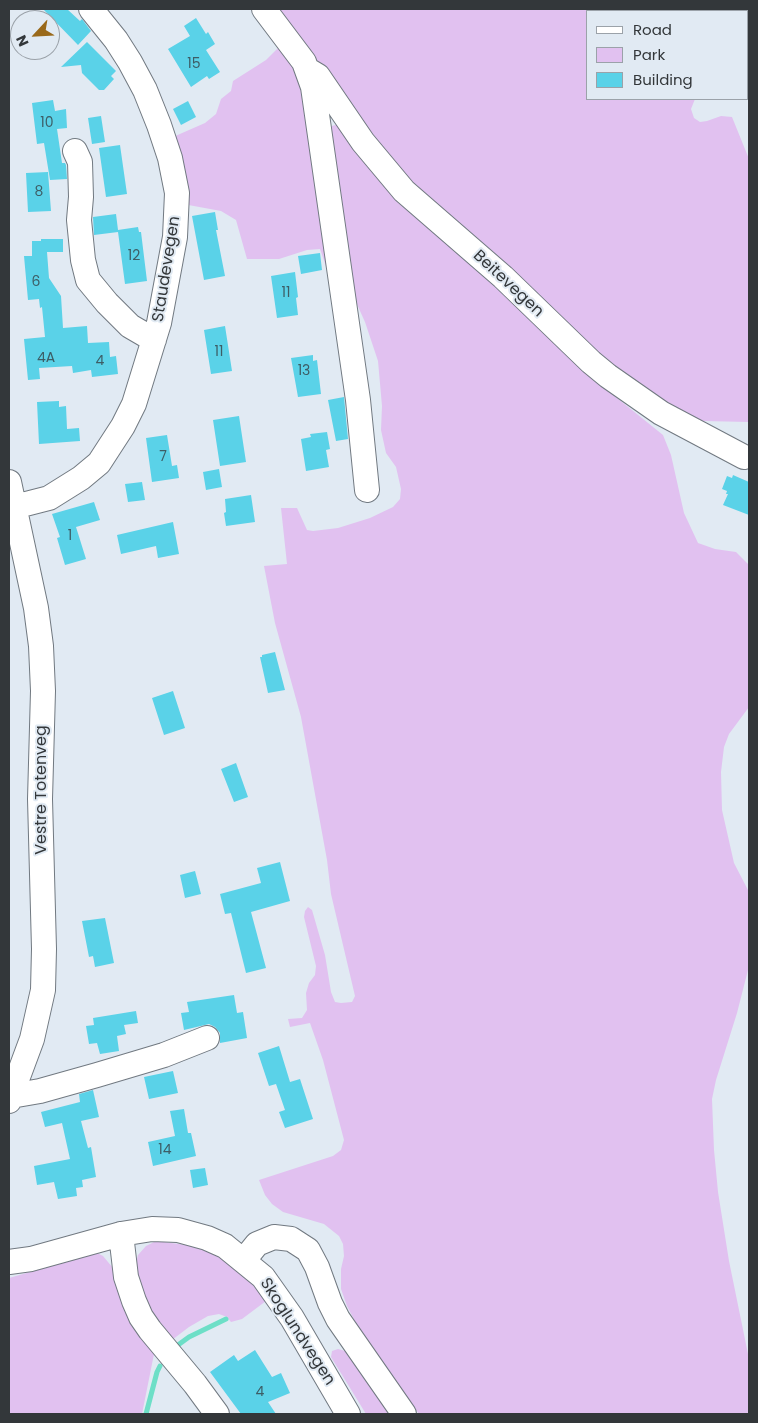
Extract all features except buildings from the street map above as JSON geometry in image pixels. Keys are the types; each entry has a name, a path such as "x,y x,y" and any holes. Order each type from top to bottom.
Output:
{"street":[{"name":"Staudevegen","path":"14,507 49,498 65,489 91,470 114,442 134,404 160,323 175,237 177,193 162,133 145,90 116,40 91,9"},
{"name":"Beitevegen","path":"264,9 300,56 308,70 313,87 358,400 367,490"},
{"name":"Beitevegen","path":"308,70 318,76 363,142 404,191 503,277 591,362 661,413 744,457"},
{"name":"Staudevegen","path":"75,151 80,162 81,197 79,220 83,260 88,280 130,326 154,340"},
{"name":"Vestre Totenveg","path":"9,482 36,608 41,646 43,691 40,798 44,949 43,990 32,1039 9,1097"},
{"name":"Vestre Totenveg","path":"9,1097 40,1091 97,1075 164,1055 207,1038"},
{"name":"Skoglundvegen","path":"9,1262 31,1259 121,1234 152,1229 178,1230 207,1238 225,1246 263,1277 292,1318 348,1414"},
{"path":"121,1234 126,1277 141,1317 217,1414"},
{"path":"244,1260 257,1244 274,1237 291,1239 308,1250 338,1318 404,1414"}],"green space":[{"path":"279,9 695,9 586,10 586,100 695,100 691,109 694,118 700,122 721,116 732,117 749,159 749,422 703,421 699,427 643,394 405,181"},
{"path":"278,48 284,48 297,65 307,96 337,313 334,321 328,272 320,249 307,250 279,259 247,259 236,220 221,211 183,204 173,137 205,123 216,114 221,99 231,91 233,81 266,60"},
{"path":"339,124 452,244 617,398 663,435 671,455 684,513 698,543 715,549 736,552 749,565 749,707 729,734 724,747 721,772 722,810 734,863 749,892 749,966 712,1099 718,1192 729,1261 749,1359 749,1414 419,1414 360,1331 347,1306 341,1289 341,1269 344,1256 343,1244 339,1236 324,1224 283,1212 272,1204 265,1195 259,1180 333,1156 341,1150 344,1140 323,1060 310,1023 290,1027 288,1019 302,1018 307,1010 306,993 309,983 315,975 316,966 304,917 308,907 312,910 325,955 331,992 335,1002 352,1002 355,996 331,894 327,860 301,717 275,623 264,566 287,564 281,508 297,508 307,530 338,528 370,518 393,507 400,499 401,489 396,467 386,453 381,430 382,406 378,361 365,322 351,291 329,134 332,126"},
{"path":"156,1241 194,1246 218,1256 243,1272 266,1301 242,1319 231,1322 227,1317 219,1314 208,1316 172,1340 147,1306 134,1271 138,1255 146,1246"},
{"path":"97,1253 103,1256 113,1268 154,1354 142,1414 9,1414 9,1278"},
{"path":"338,1349 345,1351 389,1414 366,1414 331,1357 332,1351"}],"waterway":[{"path":"178,1345 189,1337 226,1319"},
{"path":"146,1414 160,1366"}]}
